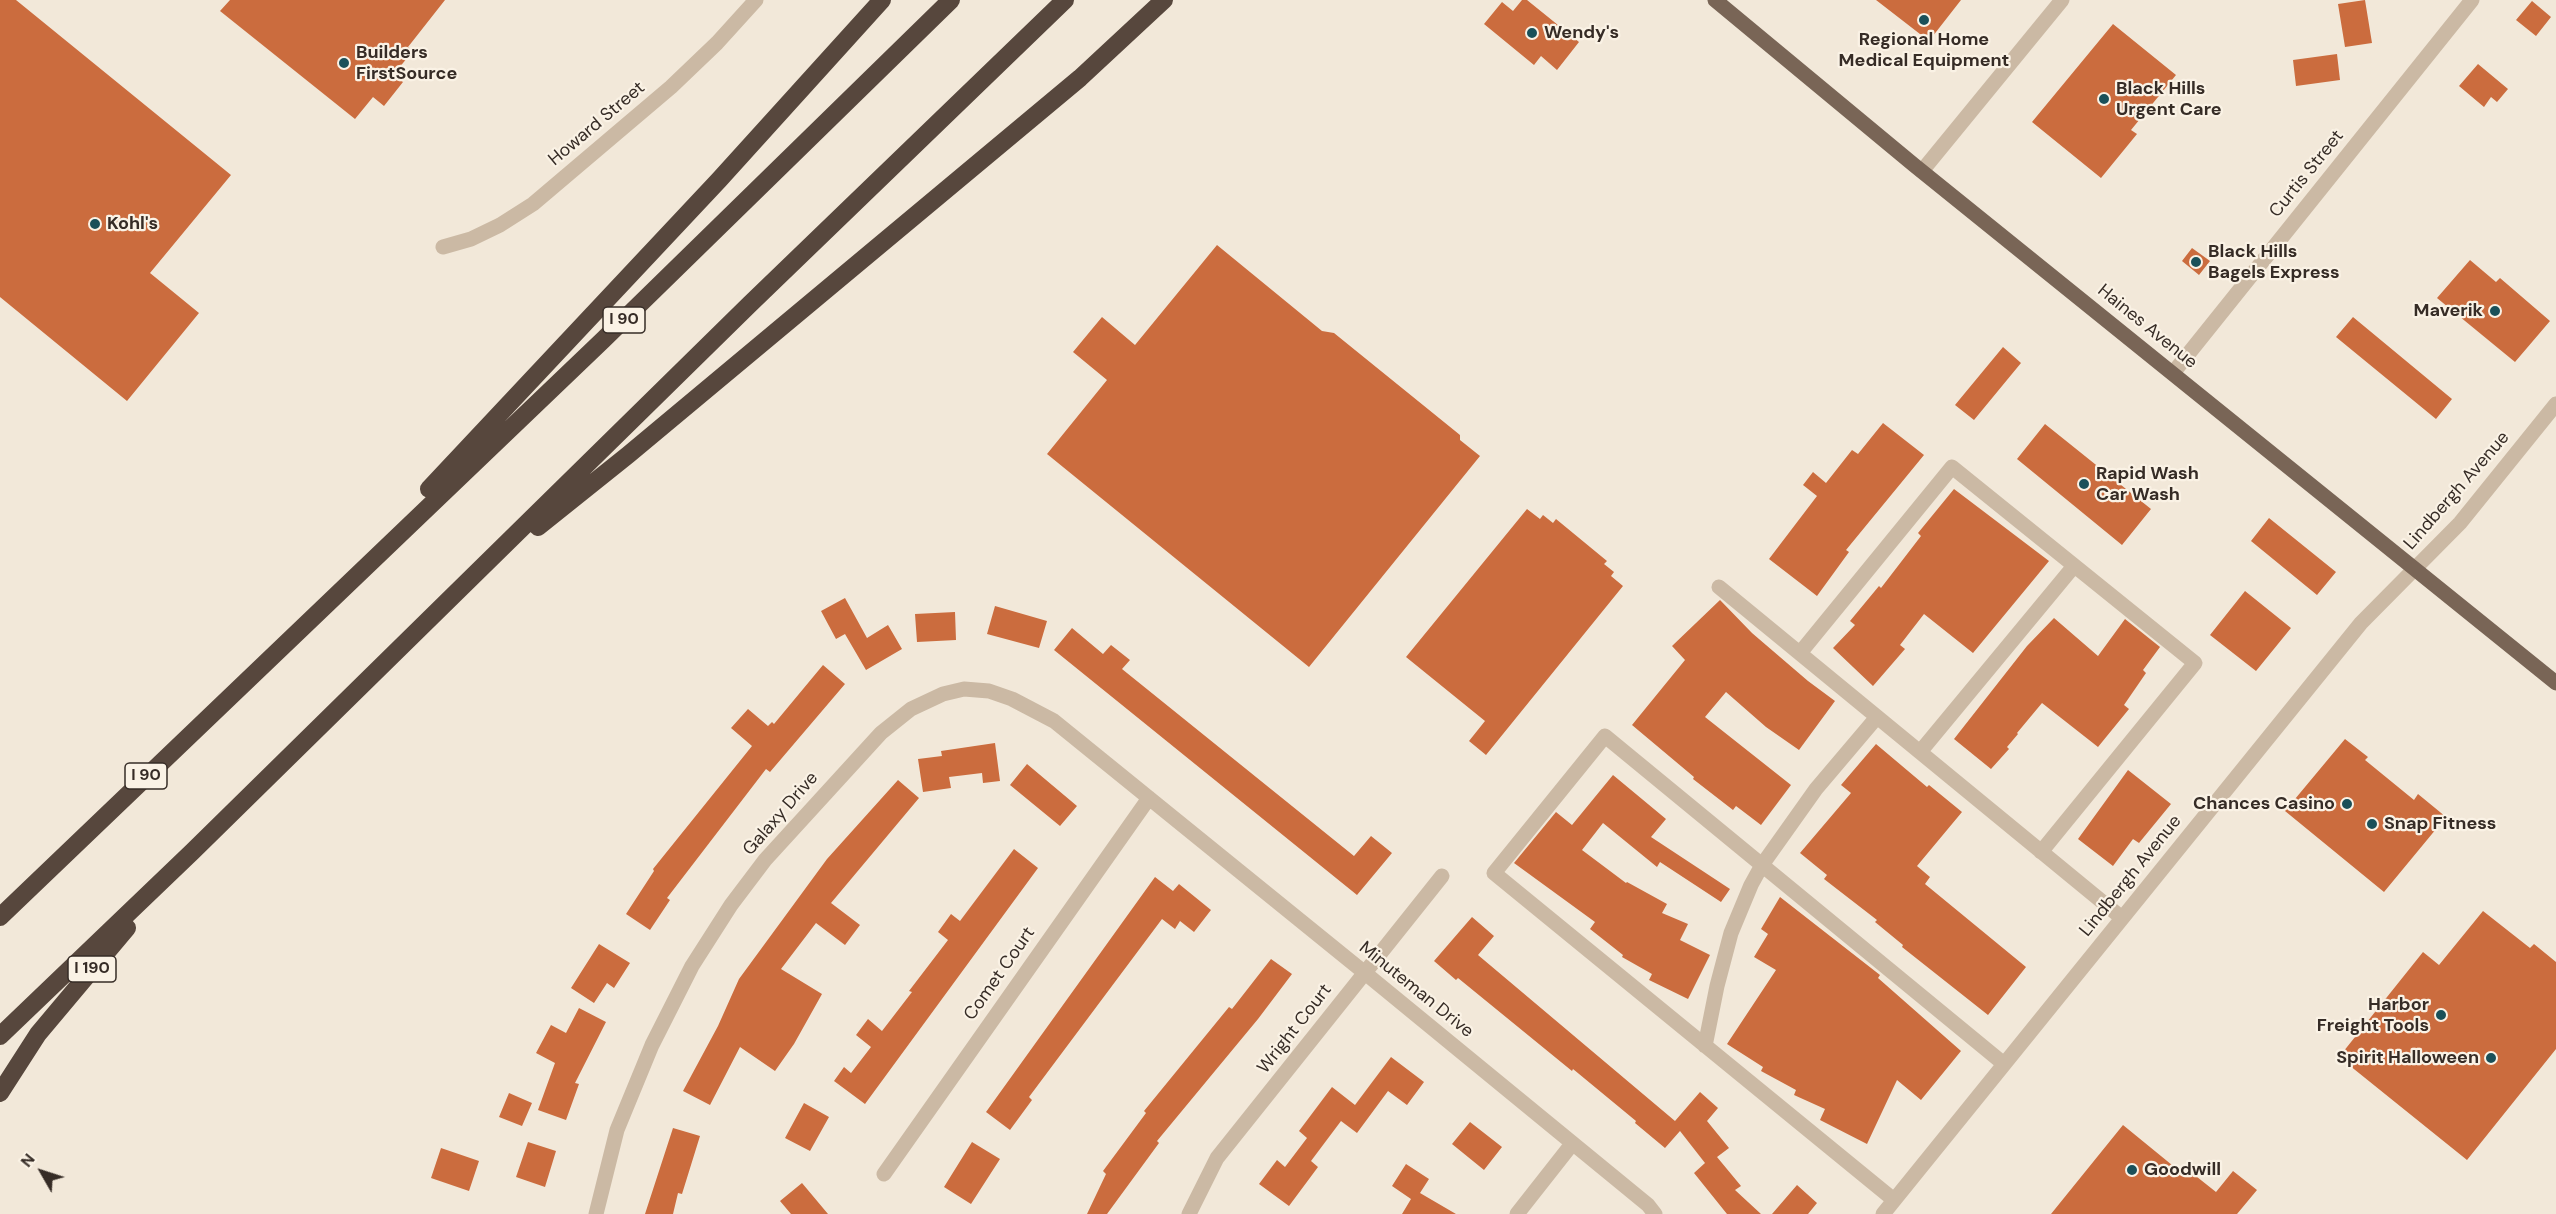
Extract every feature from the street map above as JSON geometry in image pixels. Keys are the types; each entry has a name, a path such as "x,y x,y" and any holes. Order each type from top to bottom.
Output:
{"highway":[{"path":"292,635 719,180 882,0"},
{"name":"I 90","path":"0,917 594,348 951,0"},
{"path":"0,1036 192,852 1065,0"},
{"path":"463,586 628,455 1053,100 1164,0"},
{"name":"I 190","path":"0,1093 38,1034 192,852"}],"main road":[{"name":"Haines Avenue","path":"1715,0 1922,171 2556,683"}],"street":[{"name":"Howard Street","path":"442,247 471,238 500,225 532,204 671,87 717,43 756,0"},
{"path":"1922,171 2062,0"},
{"name":"Curtis Street","path":"2173,373 2472,0"},
{"name":"Lindbergh Avenue","path":"1882,1214 2361,623 2460,523 2556,404"},
{"path":"1800,653 1952,467 2195,663 2042,852"},
{"path":"1920,752 2074,566"},
{"path":"1719,587 2122,918"},
{"name":"Galaxy Drive","path":"596,1214 617,1130 652,1045 692,966 731,905 765,860 841,774 881,733 911,709 943,694 964,690 989,691 1012,699 1054,721 1149,798"},
{"path":"1705,1046 1731,933 1762,865 1816,789 1877,717"},
{"path":"1894,1200 1494,873 1605,736 2004,1064"},
{"name":"Minuteman Drive","path":"1149,798 1648,1205 1655,1214"},
{"name":"Comet Court","path":"884,1174 1149,798"},
{"name":"Wright Court","path":"1189,1214 1217,1158 1442,876"},
{"path":"1517,1214 1572,1144"}],"building":[{"name":"Kohl's","path":"0,0 16,0 231,175 150,273 199,313 127,401 0,297"},
{"name":"Builders FirstSource","path":"230,0 445,0 408,47 413,51 393,75 403,82 384,106 373,97 355,119 220,11"},
{"name":"Wendy's","path":"1522,0 1527,0 1579,42 1557,70 1541,56 1534,65 1484,24 1502,2 1513,11"},
{"name":"Regional Home Medical Equipment","path":"1876,0 1961,0 1929,41"},
{"path":"2365,0 2372,43 2345,47 2338,4"},
{"path":"2532,1 2551,17 2536,36 2516,20"},
{"name":"Black Hills Urgent Care","path":"2113,24 2176,75 2131,130 2137,134 2101,178 2032,122"},
{"path":"2337,54 2340,80 2296,86 2293,60"},
{"path":"2478,64 2508,89 2497,102 2491,97 2484,107 2459,86"},
{"path":"1217,245 1322,331 1334,333 1460,435 1460,440 1480,456 1309,667 1047,454 1107,380 1073,352 1102,317 1135,345"},
{"path":"2192,248 2210,261 2199,275 2182,261"},
{"path":"2470,260 2496,282 2500,278 2550,321 2515,362 2437,298"},
{"path":"2353,317 2452,399 2436,419 2336,337"},
{"path":"2003,347 2021,363 1974,420 1955,405"},
{"path":"1883,423 1924,455 1846,550 1849,552 1817,596 1769,559 1817,496 1803,485 1813,472 1826,483 1852,450 1858,454"},
{"name":"Rapid Wash Car Wash","path":"2045,424 2151,509 2122,545 2017,459"},
{"path":"1954,489 2049,561 1973,653 1924,614 1900,645 1905,649 1873,686 1833,648 1855,625 1850,621 1879,586 1881,588 1921,536 1918,533"},
{"path":"1527,509 1540,519 1543,515 1553,523 1556,519 1607,561 1604,564 1614,572 1611,576 1623,586 1486,755 1469,741 1485,721 1406,657"},
{"path":"2269,518 2336,572 2317,595 2251,541"},
{"path":"2245,591 2291,628 2256,671 2210,635"},
{"path":"845,598 867,638 888,625 902,649 866,670 845,634 836,639 821,611"},
{"path":"1720,600 1752,633 1835,701 1799,750 1766,727 1726,692 1705,717 1791,785 1761,825 1736,806 1733,810 1693,779 1694,777 1632,725 1685,660 1672,646"},
{"path":"995,606 1047,621 1039,648 987,634"},
{"path":"955,612 956,640 917,642 915,614"},
{"path":"2054,618 2098,656 2125,619 2160,647 2143,670 2146,673 2124,705 2129,709 2098,747 2042,703 2017,733 2007,747 2009,749 1991,769 1954,739 2027,646"},
{"path":"1072,628 1103,654 1111,645 1130,660 1122,669 1354,856 1371,836 1392,853 1357,895 1054,650"},
{"path":"823,665 845,684 770,772 766,769 667,898 670,900 650,930 626,914 654,871 653,869 752,746 731,728 748,709 768,726 772,722 774,724"},
{"path":"2345,739 2368,757 2365,760 2414,800 2418,794 2446,817 2384,892 2285,811"},
{"path":"995,743 1000,781 983,783 982,773 949,777 951,788 923,792 918,759 942,756 941,751"},
{"path":"1876,744 1927,787 1929,785 1962,812 1917,866 1930,877 1925,884 2026,967 1988,1015 1902,947 1903,945 1875,922 1877,920 1824,879 1827,875 1800,853 1851,793 1841,785"},
{"path":"1027,764 1077,806 1060,826 1010,785"},
{"path":"2128,770 2171,804 2139,843 2133,839 2113,866 2078,839"},
{"path":"1613,775 1666,819 1651,837 1730,889 1721,902 1660,862 1657,867 1603,823 1582,850 1626,883 1667,904 1662,913 1688,924 1680,940 1710,955 1688,999 1649,980 1652,974 1622,957 1623,955 1590,929 1595,922 1514,863 1556,812 1572,825"},
{"path":"898,780 919,798 831,903 860,925 845,945 816,923 781,969 822,994 794,1044 775,1071 740,1047 710,1105 683,1091 718,1026 739,979 827,859"},
{"path":"1014,849 1038,868 865,1104 834,1081 844,1067 851,1073 871,1047 856,1035 868,1019 882,1031 948,940 938,932 951,914 960,921"},
{"path":"1155,877 1173,891 1179,884 1211,910 1194,932 1180,921 1175,929 1162,919 1029,1097 1032,1100 1010,1130 986,1112"},
{"path":"1780,897 1880,975 1878,978 1961,1051 1921,1100 1897,1080 1867,1144 1820,1120 1825,1109 1794,1095 1796,1090 1761,1071 1763,1067 1727,1044 1776,970 1754,957 1768,934 1761,929"},
{"path":"2483,911 2530,948 2534,944 2556,962 2556,1049 2467,1160 2339,1057 2423,952 2439,965"},
{"path":"1472,917 1494,936 1478,955 1675,1121 1700,1092 1718,1108 1707,1121 1729,1148 1717,1157 1741,1186 1735,1190 1761,1214 1727,1214 1694,1173 1705,1163 1680,1131 1665,1148 1573,1069 1572,1071 1434,961"},
{"path":"599,944 630,963 614,988 607,983 594,1003 571,988"},
{"path":"1271,959 1292,974 1258,1019 1157,1141 1159,1143 1107,1214 1087,1214 1106,1174 1103,1171 1146,1113 1144,1111 1229,1007 1232,1009"},
{"path":"579,1008 606,1022 575,1083 579,1084 566,1120 538,1110 555,1063 536,1053 551,1025 566,1033"},
{"path":"1391,1057 1424,1082 1407,1105 1388,1091 1357,1133 1341,1121 1311,1161 1318,1167 1289,1206 1259,1184 1277,1160 1285,1167 1307,1138 1299,1131 1332,1087 1355,1105"},
{"path":"509,1093 532,1103 522,1126 499,1117"},
{"path":"804,1103 829,1117 810,1151 785,1138"},
{"path":"1470,1122 1502,1147 1484,1170 1452,1144"},
{"name":"Goodwill","path":"2123,1125 2183,1174 2187,1169 2216,1192 2233,1171 2257,1190 2237,1214 2051,1214"},
{"path":"673,1128 700,1136 682,1194 678,1193 673,1214 645,1214"},
{"path":"528,1142 556,1151 545,1187 516,1177"},
{"path":"972,1142 1000,1159 971,1204 944,1187"},
{"path":"441,1148 479,1161 469,1191 431,1178"},
{"path":"1406,1164 1429,1179 1420,1193 1456,1214 1402,1214 1411,1199 1392,1186"},
{"path":"802,1183 828,1214 791,1214 780,1201"},
{"path":"1797,1185 1817,1203 1808,1214 1772,1214"}],"place":[{"name":"Regional Home Medical Equipment","path":"1924,20"},
{"name":"Wendy's","path":"1532,33"},
{"name":"Builders FirstSource","path":"344,63"},
{"name":"Black Hills Urgent Care","path":"2104,99"},
{"name":"Kohl's","path":"95,224"},
{"name":"Black Hills Bagels Express","path":"2196,262"},
{"name":"Maverik","path":"2495,311"},
{"name":"Rapid Wash Car Wash","path":"2084,484"},
{"name":"Chances Casino","path":"2347,804"},
{"name":"Snap Fitness","path":"2372,824"},
{"name":"Harbor Freight Tools","path":"2441,1015"},
{"name":"Spirit Halloween","path":"2491,1058"},
{"name":"Goodwill","path":"2132,1170"}]}
